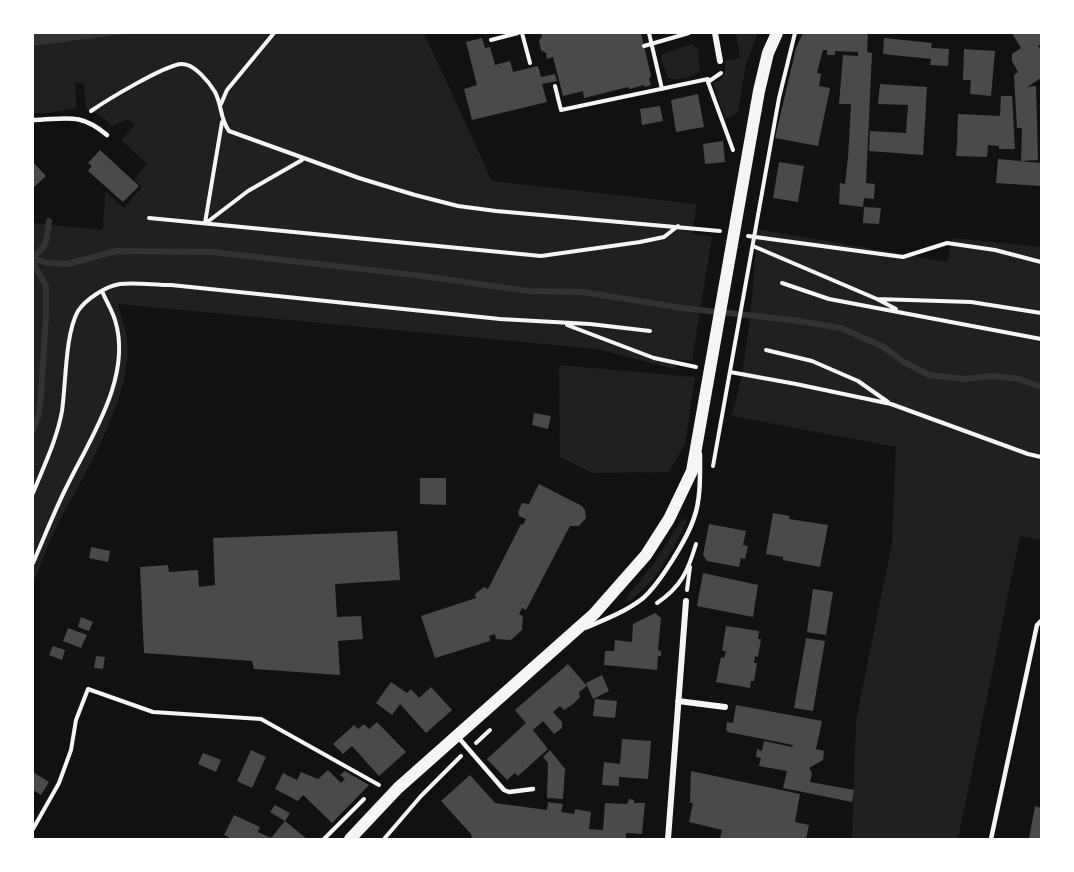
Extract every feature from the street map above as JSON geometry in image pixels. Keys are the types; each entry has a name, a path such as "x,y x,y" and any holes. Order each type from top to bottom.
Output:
{"main road":[{"path":"350,839 398,788 576,632 631,575 669,519 692,471 699,436 705,369 716,336 763,69 777,33"}],"street":[{"path":"714,33 720,61"},
{"path":"668,839 686,601"},
{"path":"678,701 725,707"}],"lane":[{"path":"33,120 80,118 107,135"},
{"path":"576,632 611,617 644,597 665,570 695,517 700,468 699,436"},
{"path":"991,839 1036,625 1041,621"},
{"path":"456,736 504,790 509,792 533,789"}],"path":[{"path":"221,105 227,90 274,33"},
{"path":"490,40 520,33 530,63"},
{"path":"649,33 662,89"},
{"path":"644,46 689,33"},
{"path":"737,339 779,98 795,33"},
{"path":"720,61 721,74 708,82 734,153"},
{"path":"80,118 150,77 181,64 191,66 204,78 221,105 222,121 205,224"},
{"path":"555,86 561,110 708,79"},
{"path":"222,121 229,131 303,159 415,195 458,206 734,233"},
{"path":"205,224 248,191 303,159"},
{"path":"149,218 541,256 664,237 678,226"},
{"path":"754,237 903,258 947,243 995,250 1041,262"},
{"path":"753,246 877,299 899,311"},
{"path":"782,283 829,299 1041,339"},
{"path":"33,493 56,435 73,326 79,310 102,291 118,284 171,285 500,319 650,331"},
{"path":"33,563 66,488 95,433 109,399 117,368 118,341 115,321 102,291"},
{"path":"877,299 971,302 1041,314"},
{"path":"555,322 575,327 654,358 705,369"},
{"path":"766,350 812,361 831,369 858,381 891,404"},
{"path":"700,357 705,369"},
{"path":"737,374 891,404 1041,457"},
{"path":"686,601 690,564"},
{"path":"33,829 59,783 71,750 76,720 88,689 153,712 261,719 379,785"},
{"path":"324,839 387,777"}],"shaded area":[{"path":"33,33 424,33 492,181 697,204 692,233 712,237 692,361 677,359 675,369 597,349 118,304 127,339 127,362 122,386 103,438 54,532 33,584 33,223 103,230 105,191 124,208 142,187 134,180 147,164 121,140 135,125 128,119 112,126 99,114 86,109 84,83 75,83 76,108 50,113 33,113"},
{"path":"33,33 132,33 33,46"},
{"path":"736,33 758,33 746,64 738,112 725,119 713,83 724,75 725,61 740,58"},
{"path":"692,44 698,50 700,71 684,78 668,78 661,58 663,54"},
{"path":"757,229 947,262 953,238 1041,247 1041,540 1020,536 958,839 852,839 856,720 892,543 896,447 732,416 743,370 752,299"},
{"path":"559,365 695,377 685,444 669,472 592,473 560,457"},
{"path":"682,519 687,521 663,565 639,594 629,601 626,598 654,563"}],"building":[{"path":"541,33 641,33 651,85 629,89 628,87 584,98 583,91 563,96 553,57 547,59 546,53 541,50 539,41"},
{"path":"803,33 868,33 867,52 872,53 866,183 875,184 874,199 864,198 863,207 839,204 840,183 845,184 851,104 839,104 843,55 858,56 858,52 835,51 835,55 827,55 827,50 823,50 817,73 821,74 819,86 830,88 818,146 775,138 796,48"},
{"path":"1012,33 1041,33 1041,44 1038,46 1041,50 1041,78 1027,87 1036,86 1038,160 1021,161 1022,128 1017,128 1014,75 1018,72 1012,61 1012,54 1021,48"},
{"path":"482,38 485,48 490,47 495,65 510,61 513,72 538,66 541,77 555,74 557,81 542,84 547,102 472,120 464,89 477,85 466,42"},
{"path":"884,38 932,43 931,48 949,49 948,66 930,65 931,59 883,54"},
{"path":"964,49 995,51 991,96 970,94 971,80 963,80"},
{"path":"880,84 927,87 923,155 869,151 870,131 906,133 908,105 878,104"},
{"path":"698,94 704,127 676,132 671,100"},
{"path":"1001,96 1012,96 1015,149 999,149 999,146 988,145 987,157 956,156 957,144 959,144 957,143 958,114 1000,116"},
{"path":"660,106 663,121 642,125 640,109"},
{"path":"723,141 725,162 705,164 703,144"},
{"path":"100,150 139,186 123,202 88,171 92,166 88,163"},
{"path":"998,159 1041,163 1041,186 996,183"},
{"path":"33,162 46,176 33,188"},
{"path":"779,162 804,166 798,202 773,198"},
{"path":"864,207 881,208 879,224 863,223"},
{"path":"534,413 551,416 548,429 532,425"},
{"path":"420,478 446,478 446,505 420,504"},
{"path":"539,484 582,506 586,518 579,526 570,526 526,610 522,608 519,614 523,616 522,630 511,640 496,639 495,634 489,636 490,641 435,658 421,616 476,598 475,594 484,587 488,589 521,524 523,525 526,519 519,516 518,512 522,503 529,504"},
{"path":"773,513 790,516 789,519 828,525 820,567 783,560 783,557 766,554"},
{"path":"709,524 746,531 743,545 748,546 745,559 741,558 739,567 707,561 703,555"},
{"path":"397,531 400,580 335,584 337,617 361,616 363,639 338,641 340,675 254,669 252,661 144,653 140,567 168,565 169,572 198,570 199,587 215,585 213,538"},
{"path":"91,547 110,551 108,562 89,558"},
{"path":"703,573 758,585 753,617 697,606"},
{"path":"813,589 833,592 826,635 807,632"},
{"path":"655,613 661,618 658,650 661,651 661,656 658,656 657,670 604,665 605,651 614,651 615,640 632,642 633,624"},
{"path":"81,617 93,622 89,631 78,627"},
{"path":"726,626 759,631 758,639 761,639 758,657 755,656 754,663 757,663 754,681 751,681 750,688 716,682 721,657 724,658 726,651 722,651"},
{"path":"68,628 87,635 81,648 63,641"},
{"path":"806,638 825,641 813,711 794,708"},
{"path":"53,646 65,650 62,660 49,655"},
{"path":"96,656 105,657 103,669 94,668"},
{"path":"568,664 587,686 579,692 580,697 572,705 564,710 560,706 553,712 562,722 562,728 554,734 543,721 533,730 548,749 518,776 515,773 507,780 487,759 526,723 515,710"},
{"path":"602,675 609,691 593,699 586,683"},
{"path":"391,682 407,693 411,689 419,698 431,687 452,710 426,733 400,704 392,715 376,703"},
{"path":"595,699 617,701 615,718 593,716"},
{"path":"736,705 822,721 816,749 824,751 823,760 809,768 812,773 810,782 854,790 852,802 783,788 787,771 759,766 761,758 756,757 757,749 762,751 764,741 792,747 793,745 728,732 727,722 733,723"},
{"path":"377,722 406,752 379,776 352,746 343,754 333,744 354,725 358,729 364,724 369,729"},
{"path":"622,739 651,741 648,779 619,777 619,786 602,785 604,762 620,764"},
{"path":"251,750 266,757 252,788 237,781"},
{"path":"550,750 565,769 563,799 547,798 548,763 543,757"},
{"path":"203,753 221,760 216,772 198,764"},
{"path":"328,770 341,783 345,779 340,775 345,771 369,785 332,823 303,795 298,801 275,789 283,773 297,780 301,772 318,779"},
{"path":"691,771 800,794 795,822 809,825 806,839 720,839 722,830 689,822 693,803 690,803"},
{"path":"33,772 49,782 41,795 33,790"},
{"path":"470,775 495,803 547,810 548,802 563,804 561,812 574,814 575,809 591,812 589,829 603,830 605,803 627,804 629,799 634,800 634,803 645,803 642,834 626,833 626,839 472,839 471,834 441,801"},
{"path":"275,805 290,813 285,821 270,812"},
{"path":"1035,806 1041,808 1041,839 1029,839"},
{"path":"234,815 260,827 258,832 271,838 285,821 307,839 232,839 224,835"}],"waterway":[{"path":"33,256 44,245 49,221"},
{"path":"33,258 47,263 68,264 116,251 212,252 423,276 528,291 583,292 682,308 792,320 841,328 882,346 904,362 929,375 965,379 993,376 1019,379 1041,387"},
{"path":"33,263 46,286 41,395 39,414 33,430"}]}
